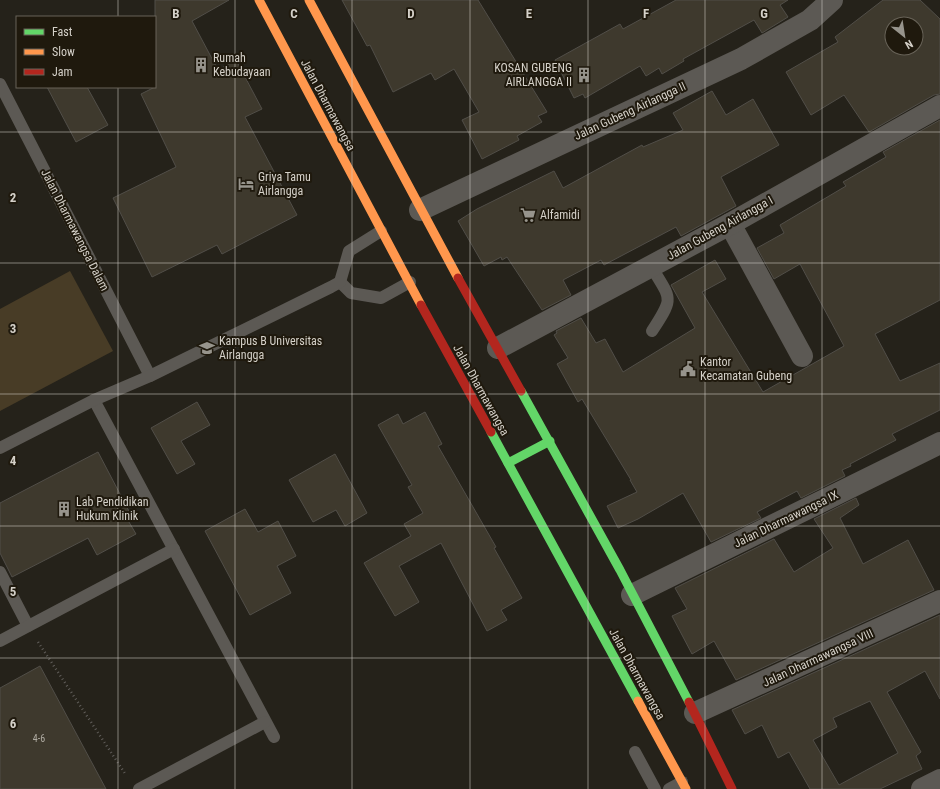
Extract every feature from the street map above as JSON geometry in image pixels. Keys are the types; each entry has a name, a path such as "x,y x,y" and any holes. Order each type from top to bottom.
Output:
{"main road":[{"name":"Jalan Dharmawangsa","path":"259,0 381,231 684,786"},
{"path":"312,1 420,210 550,441 695,713 732,789"},
{"path":"508,463 550,441"}],"street":[{"name":"Jalan Gubeng Airlangga II","path":"420,210 741,58 810,20 832,0"},
{"name":"Jalan Gubeng Airlangga I","path":"498,348 730,224 940,106"},
{"path":"730,224 802,356"},
{"name":"Jalan Dharmawangsa IX","path":"632,595 940,443"},
{"name":"Jalan Dharmawangsa VIII","path":"695,713 940,601"},
{"path":"922,789 940,780"}],"lane":[{"name":"Jalan Dharmawangsa Dalam","path":"0,84 150,376"},
{"path":"0,448 94,400 150,376 340,282 349,251 381,231"},
{"path":"651,266 668,298 667,308 652,331"},
{"path":"340,282 351,293 381,298 410,282"},
{"path":"94,400 274,737"},
{"path":"0,641 174,549"},
{"path":"0,572 28,626"},
{"path":"139,789 265,722"},
{"path":"635,752 655,789"},
{"path":"669,789 684,786"}],"path":[{"path":"28,626 126,776"}],"shaded area":[{"path":"70,271 113,351 0,411 0,309"}],"building":[{"path":"155,0 229,0 192,21 218,70 236,60 262,109 245,117 297,215 222,254 217,245 152,277 113,198 176,167 141,94 156,88"},
{"path":"342,0 478,0 547,112 538,116 542,122 517,136 519,140 482,159 462,120 479,112 454,69 435,80 431,73 393,92 370,45 367,46"},
{"path":"676,0 788,0 780,5 788,17 762,33 754,20 683,59 684,61 662,74 659,68 646,76 640,66 585,98 583,94 574,98 555,60 620,24 623,29"},
{"path":"883,0 920,0 940,19 940,94 934,95 869,132 844,95 811,115 786,72 838,42 835,37"},
{"path":"48,88 88,88 108,125 76,142"},
{"path":"712,91 726,115 753,99 779,145 721,177 736,206 681,236 676,227 604,265 601,260 563,280 571,295 542,310 507,257 502,260 501,257 484,266 458,221 477,209 554,171 563,188 642,145 643,147 683,130 673,113"},
{"path":"940,120 940,300 875,334 900,381 940,363 940,410 892,434 896,440 850,464 851,466 842,470 845,476 801,498 797,491 757,512 761,518 711,542 683,493 638,519 618,528 607,506 637,492 582,399 578,402 557,364 568,358 554,335 557,333 556,331 581,318 596,343 605,339 623,372 695,328 671,285 715,260 726,279 702,292 763,392 844,346 800,264 774,279 757,248 784,233 780,225 846,186 843,182 886,157 883,152"},
{"path":"197,402 210,425 181,441 195,464 177,474 151,428"},
{"path":"425,412 442,444 438,446 496,547 494,548 522,598 501,610 507,620 487,631 441,543 399,566 419,602 395,616 364,563 411,536 404,524 423,513 408,487 412,485 378,425 398,414 403,424"},
{"name":"Lab Pendidikan Hukum Klinik","path":"98,452 131,515 126,517 136,534 97,555 88,538 12,577 0,553 0,503"},
{"path":"335,454 367,513 345,526 336,510 313,522 289,480"},
{"path":"856,498 859,505 840,518 863,564 908,540 934,590 736,680 714,641 692,654 672,616 687,609 675,588 774,539 794,572 833,548 814,519"},
{"path":"245,509 258,532 278,521 296,556 277,566 291,593 250,615 205,531"},
{"path":"940,615 940,699 925,671 887,692 921,752 916,756 922,769 880,789 810,789 789,752 778,758 762,725 745,734 732,710","holes":["870,701 898,753 839,785 813,740 837,727 833,718"]},
{"path":"40,666 106,789 0,789 0,688"}],"traffic: fast":[{"path":"521,391 620,570 689,702"},
{"path":"491,432 638,701"},
{"path":"508,463 550,441"}],"traffic: slow":[{"path":"259,0 421,305"},
{"path":"309,0 458,278"},
{"path":"638,701 686,789"}],"traffic: jam":[{"path":"458,278 521,391"},
{"path":"421,305 491,432"},
{"path":"689,702 732,789"}],"place":[{"name":"Rumah Kebudayaan","path":"201,65"},
{"name":"KOSAN GUBENG AIRLANGGA II","path":"584,75"},
{"name":"Griya Tamu Airlangga","path":"246,184"},
{"name":"Alfamidi","path":"528,215"},
{"name":"Kampus B Universitas Airlangga","path":"207,348"},
{"name":"Kantor Kecamatan Gubeng","path":"688,369"},
{"name":"Lab Pendidikan Hukum Klinik","path":"64,509"}]}
